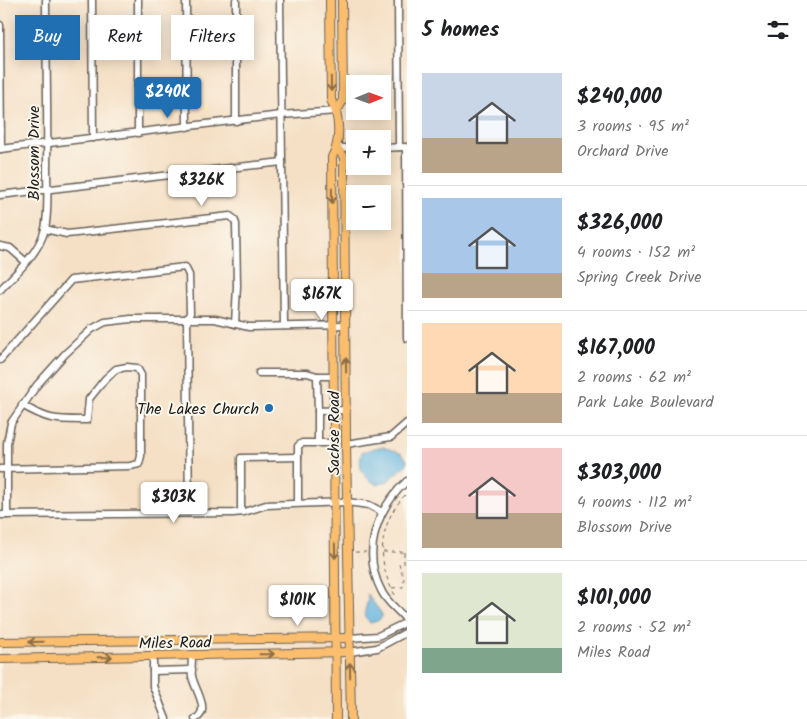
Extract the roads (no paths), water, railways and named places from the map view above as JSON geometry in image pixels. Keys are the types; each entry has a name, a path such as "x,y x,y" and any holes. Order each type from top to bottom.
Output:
{"main road":[{"name":"Sachse Road","path":"330,0 331,100 337,111"},
{"name":"Sachse Road","path":"336,719 337,638 334,534 332,157 337,148 337,111 343,100 342,0"},
{"name":"Sachse Road","path":"337,148 344,157 346,444 351,719"},
{"name":"Miles Road","path":"0,642 349,638"},
{"path":"82,641 82,657"},
{"name":"Miles Road","path":"0,659 350,652"}],"street":[{"name":"Blossom Drive","path":"0,290 26,262 39,243 45,229 48,144 46,0"},
{"path":"92,0 93,138"},
{"path":"138,0 138,133"},
{"path":"186,0 187,127"},
{"path":"236,0 236,122"},
{"path":"280,0 284,326"},
{"path":"398,0 404,147 407,338"},
{"path":"0,25 0,149 337,111"},
{"path":"391,148 404,147"},
{"path":"337,148 346,148"},
{"path":"0,195 282,162"},
{"path":"45,229 67,234 230,216 236,224 238,286 234,324"},
{"path":"0,246 10,248 26,262"},
{"path":"0,360 71,280 185,267 189,275 190,313 187,319 189,514"},
{"path":"346,325 249,327 215,319 131,319 105,322 92,329 65,354 37,385 11,423 4,469 4,515 241,512 266,505 335,502 369,505 382,512"},
{"path":"4,469 130,466 139,464 141,456 141,375 137,368 127,366 116,369 105,379 89,399 87,420 53,420 41,416 22,405"},
{"path":"259,374 307,373 317,376 334,376"},
{"path":"317,376 318,443"},
{"path":"318,411 346,410"},
{"path":"346,444 391,437 407,423"},
{"path":"298,503 298,446 302,443 334,443"},
{"path":"241,512 241,458 298,457"},
{"path":"349,638 378,636 407,622 399,611 388,603 381,591 372,558 373,543 382,512 396,491 407,481"},
{"path":"350,652 377,648 407,632"},
{"path":"192,655 192,675 203,712 200,717 195,719"},
{"path":"153,656 153,686 166,719"},
{"path":"153,672 192,670"}],"water":[{"path":"383,447 402,454 407,464 388,481 378,485 365,476 360,463 362,452"},
{"path":"367,594 382,614 380,619 370,623 364,615 368,599"}],"place":[{"name":"The Lakes Church","path":"269,408"}]}
